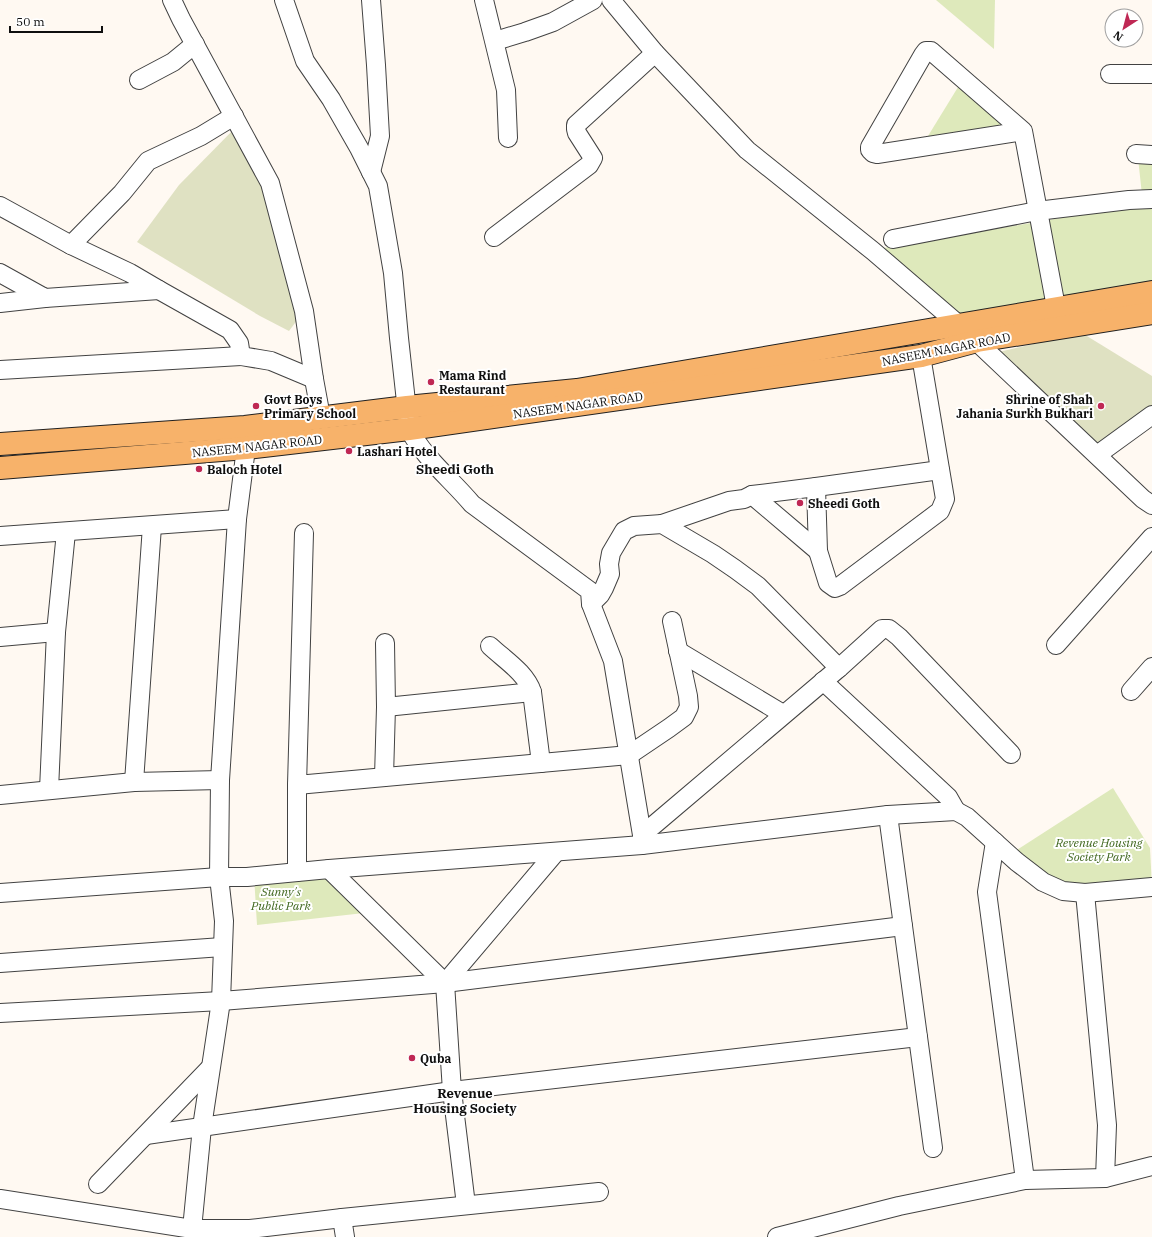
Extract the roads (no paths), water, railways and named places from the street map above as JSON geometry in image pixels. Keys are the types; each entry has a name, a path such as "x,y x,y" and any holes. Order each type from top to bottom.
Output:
{"main road":[{"name":"NASEEM NAGAR ROAD","path":"0,468 245,437 321,417 577,390 1056,307 1152,292"},
{"name":"NASEEM NAGAR ROAD","path":"0,444 245,437 410,429 921,356 977,341 1152,313"}],"street":[{"path":"172,0 270,183 304,311 321,417"},
{"path":"284,0 305,61 331,99 378,186 393,273 410,429 415,440 425,454 472,504 587,588 590,592 591,604 613,661 642,840"},
{"path":"371,0 380,136 371,172"},
{"path":"484,0 506,90 508,138"},
{"path":"495,41 553,22 593,0"},
{"path":"611,0 655,53 747,150 873,251 958,324 1143,499 1152,505"},
{"path":"139,80 174,62 195,44"},
{"path":"1023,131 877,154 870,150 870,147 926,51 931,51 1023,131 1056,307"},
{"path":"494,237 589,165 593,158 577,133 576,125 655,53"},
{"path":"1110,74 1152,74"},
{"path":"71,245 122,194 148,161 201,136 234,116"},
{"path":"893,239 1037,211 1129,200 1152,199"},
{"path":"0,206 71,245 130,273 230,330 239,343 241,356"},
{"path":"0,273 45,298"},
{"path":"0,303 45,298 159,290"},
{"path":"0,370 241,356 270,361 314,379"},
{"path":"816,487 818,551 828,584 835,588 840,586 940,511 945,499 921,356"},
{"path":"1097,455 1152,415"},
{"path":"192,1229 202,1127 220,1001 224,921 219,877 220,780 237,519 245,437"},
{"path":"591,604 600,595 610,574 608,564 611,553 624,531 634,526 662,524 729,501 752,496 940,470"},
{"path":"752,496 818,551"},
{"path":"0,536 237,519"},
{"path":"662,524 713,554 758,586 839,668"},
{"path":"134,782 152,526"},
{"path":"49,790 56,632 66,532"},
{"path":"297,872 297,785 304,533"},
{"path":"1056,645 1152,537"},
{"path":"297,785 629,756 684,716 689,707 672,621"},
{"path":"642,840 783,714 839,668 882,629 889,629 900,637 1012,754"},
{"path":"0,637 56,632"},
{"path":"384,778 386,643"},
{"path":"490,646 520,673 530,685 541,763"},
{"path":"678,651 783,714"},
{"path":"1131,691 1152,667"},
{"path":"823,681 948,797 956,811 967,817 1017,862 1043,882 1063,891 1085,893 1152,886"},
{"path":"386,707 532,692"},
{"path":"0,795 134,782 220,780"},
{"path":"0,893 556,852 642,840 888,815 956,811"},
{"path":"888,815 933,1148"},
{"path":"995,842 987,892 1025,1180"},
{"path":"445,983 556,852"},
{"path":"329,869 445,983 452,1091 466,1205"},
{"path":"1085,893 1107,1125 1105,1178"},
{"path":"0,1013 220,1001 445,983 903,926"},
{"path":"0,963 222,947"},
{"path":"146,1135 452,1091 918,1037"},
{"path":"98,1184 210,1068"},
{"path":"777,1237 899,1206 1025,1180 1105,1178 1152,1166"},
{"path":"0,1199 192,1229 250,1229 342,1218 599,1192"},
{"path":"342,1218 345,1237"}],"place":[{"name":"Mama Rind Restaurant","path":"431,382"},
{"name":"Govt Boys Primary School","path":"256,406"},
{"name":"Shrine of Shah Jahania Surkh Bukhari","path":"1101,406"},
{"name":"Lashari Hotel","path":"349,451"},
{"name":"Baloch Hotel","path":"199,469"},
{"name":"Sheedi Goth","path":"800,503"},
{"name":"Quba","path":"412,1058"}],"district":[{"name":"Sheedi Goth","path":"455,469"},
{"name":"Revenue Housing Society","path":"465,1100"}],"park label":[{"name":"Revenue Housing Society Park","path":"1099,849"},
{"name":"Sunny's Public Park","path":"281,898"}]}
